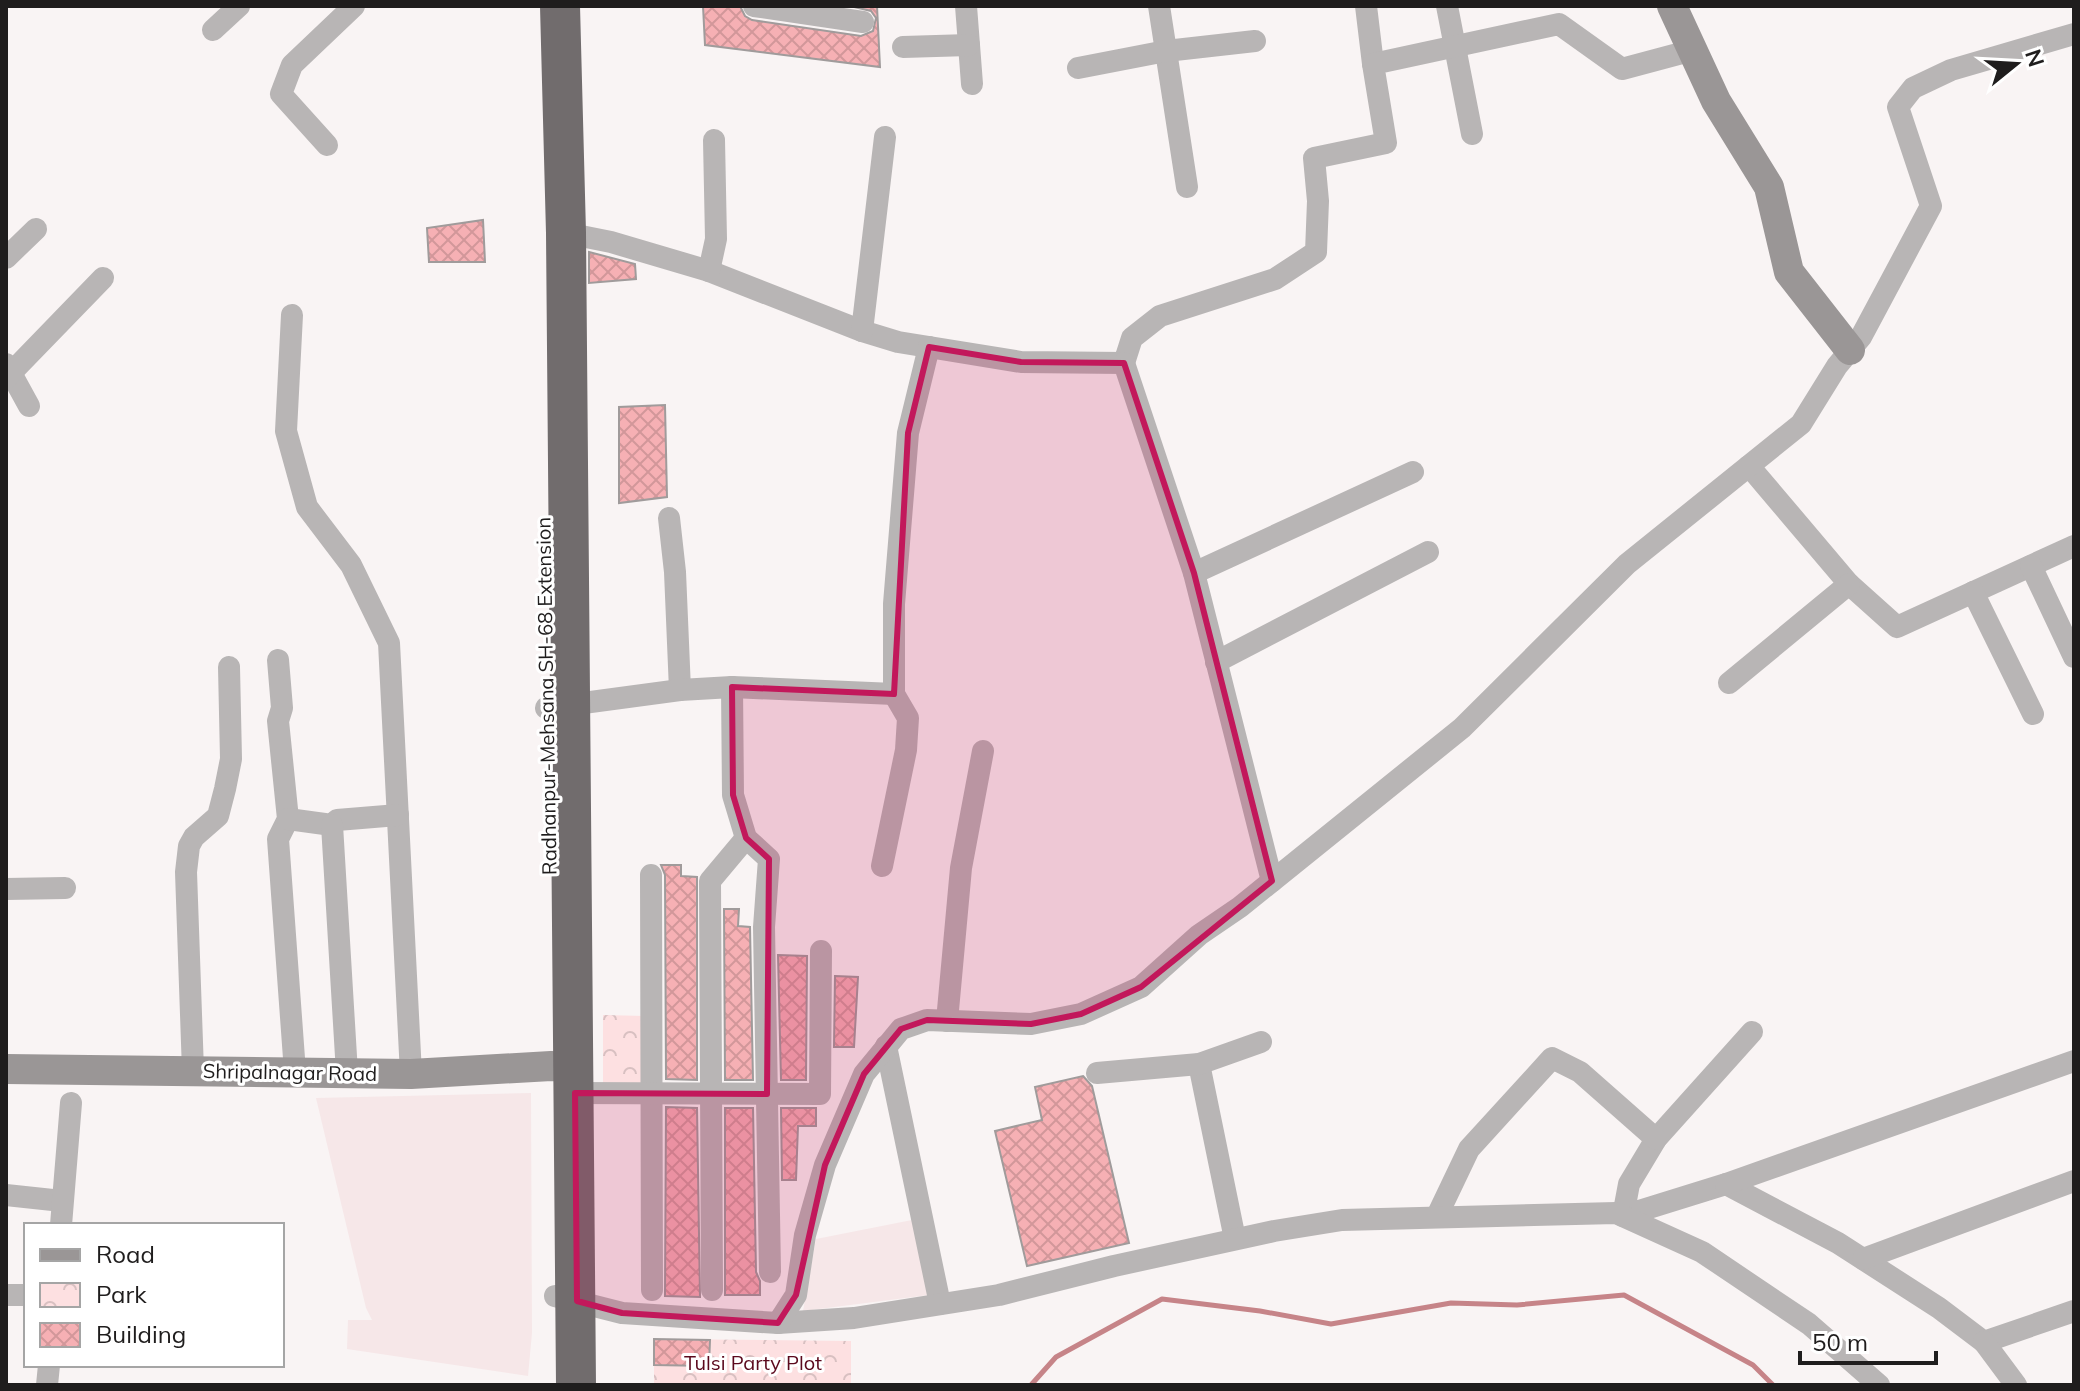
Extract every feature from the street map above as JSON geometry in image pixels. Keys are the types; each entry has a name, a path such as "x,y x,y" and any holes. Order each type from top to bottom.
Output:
{"highway":[{"name":"Radhanpur-Mehsana SH-68 Extension","path":"538,6 567,1075 566,1299 556,1385"},
{"path":"557,706 566,233 560,6"},
{"path":"566,1299 576,1385"}],"street":[{"path":"213,30 239,6"},
{"path":"327,145 281,94 292,65 354,6"},
{"path":"754,6 848,15"},
{"path":"966,6 972,84"},
{"path":"1159,6 1187,187"},
{"path":"1272,881 1194,573 1124,363 1132,338 1160,316 1275,279 1316,252 1318,201 1314,158 1386,143 1366,6"},
{"path":"1447,6 1472,134"},
{"path":"1672,6 1716,101 1769,187 1789,272 1850,350"},
{"path":"1373,64 1559,24 1622,69 1693,50"},
{"path":"778,1323 796,1295 805,1235 825,1165 864,1074 901,1029 927,1020 1031,1024 1081,1014 1141,987 1199,935 1240,907 1462,728 1627,564 1801,424 1837,366 1861,337 1931,206 1898,107 1913,88 1951,70 2074,34"},
{"path":"1078,68 1166,51 1255,41"},
{"path":"903,47 969,45"},
{"path":"862,331 885,137"},
{"path":"709,271 716,239 714,140"},
{"path":"6,258 36,229"},
{"path":"566,233 611,242 709,271 898,342 1021,362 1124,363"},
{"path":"29,406 8,372 103,278"},
{"path":"292,315 286,431 307,507 351,565 389,643 411,1074"},
{"path":"882,866 906,750 908,718 894,694 894,604 908,433 929,347"},
{"path":"1749,466 1849,584 1897,627 2074,546"},
{"path":"1194,573 1413,472"},
{"path":"669,518 675,572 680,690"},
{"path":"1216,662 1428,552"},
{"path":"2031,566 2074,657"},
{"path":"1729,683 1849,584"},
{"path":"1973,592 2033,714"},
{"path":"278,660 282,708 278,721 288,819 278,839 295,1072"},
{"path":"193,1071 186,872 189,846 194,837 218,816 225,789 231,759 229,667"},
{"path":"557,706 680,690 732,687 894,694"},
{"path":"732,687 733,795 746,838 769,859 764,927 770,1272"},
{"path":"947,1021 961,868 983,751"},
{"path":"347,1073 332,825 337,820 398,815"},
{"path":"288,819 332,825"},
{"path":"712,1290 710,881 746,838"},
{"path":"651,875 652,1290"},
{"path":"6,889 65,888"},
{"path":"567,1075 652,1093 820,1094 821,951"},
{"path":"1623,1216 1629,1184 1656,1139 1752,1032"},
{"path":"1097,1073 1199,1064 1261,1042"},
{"path":"886,1046 940,1304"},
{"path":"1437,1216 1469,1149 1552,1058 1580,1072 1656,1139"},
{"path":"1623,1216 1726,1184 2074,1061"},
{"path":"1199,1064 1235,1239"},
{"name":"Shripalnagar Road","path":"6,1069 567,1075"},
{"path":"61,1223 71,1103"},
{"path":"1863,1259 2074,1181"},
{"path":"1726,1184 1838,1243 1939,1308 1984,1342 2016,1385"},
{"path":"6,1195 62,1201"},
{"path":"566,1299 622,1313 778,1323 854,1318 999,1295 1235,1239 1342,1220 1616,1213 1702,1252 1809,1324 1879,1385"},
{"path":"1984,1342 2074,1311"}],"highlighted area":[{"path":"929,347 1021,362 1124,363 1194,573 1272,881 1141,987 1081,1014 1031,1024 927,1020 901,1029 864,1074 825,1165 796,1295 778,1323 622,1313 577,1301 575,1093 767,1094 769,859 746,838 733,795 732,687 894,694 908,433"}],"shaded area":[{"path":"531,1093 532,1333 528,1376 347,1349 348,1320 372,1320 366,1308 316,1098"},
{"path":"912,1220 929,1295 803,1311 816,1239"}],"green space":[{"path":"603,1015 646,1016 645,1084 603,1084"},
{"name":"Tulsi Party Plot","path":"654,1339 851,1341 851,1385 654,1385"}],"building":[{"path":"703,6 740,6 745,16 752,20 861,36 873,31 876,18 871,11 850,6 877,6 880,67 705,45"},
{"path":"483,220 485,262 429,262 427,228"},
{"path":"589,252 635,264 636,279 589,283"},
{"path":"665,405 667,497 619,503 619,407"},
{"path":"661,865 681,865 681,876 697,877 697,1080 666,1079 665,875"},
{"path":"724,909 739,909 738,926 750,927 753,1080 725,1080"},
{"path":"778,955 807,956 806,1080 781,1080"},
{"path":"835,976 858,977 854,1047 834,1047"},
{"path":"1083,1076 1092,1086 1129,1243 1027,1266 995,1131 1042,1120 1035,1087"},
{"path":"666,1107 697,1108 700,1297 665,1296"},
{"path":"725,1108 753,1108 756,1272 760,1295 725,1295"},
{"path":"781,1108 816,1108 816,1126 798,1126 796,1180 782,1180"},
{"path":"654,1339 710,1340 709,1366 654,1365"}],"waterway":[{"path":"1031,1385 1056,1357 1162,1299 1260,1311 1331,1324 1451,1303 1517,1305 1624,1295 1753,1365 1773,1385"}]}
